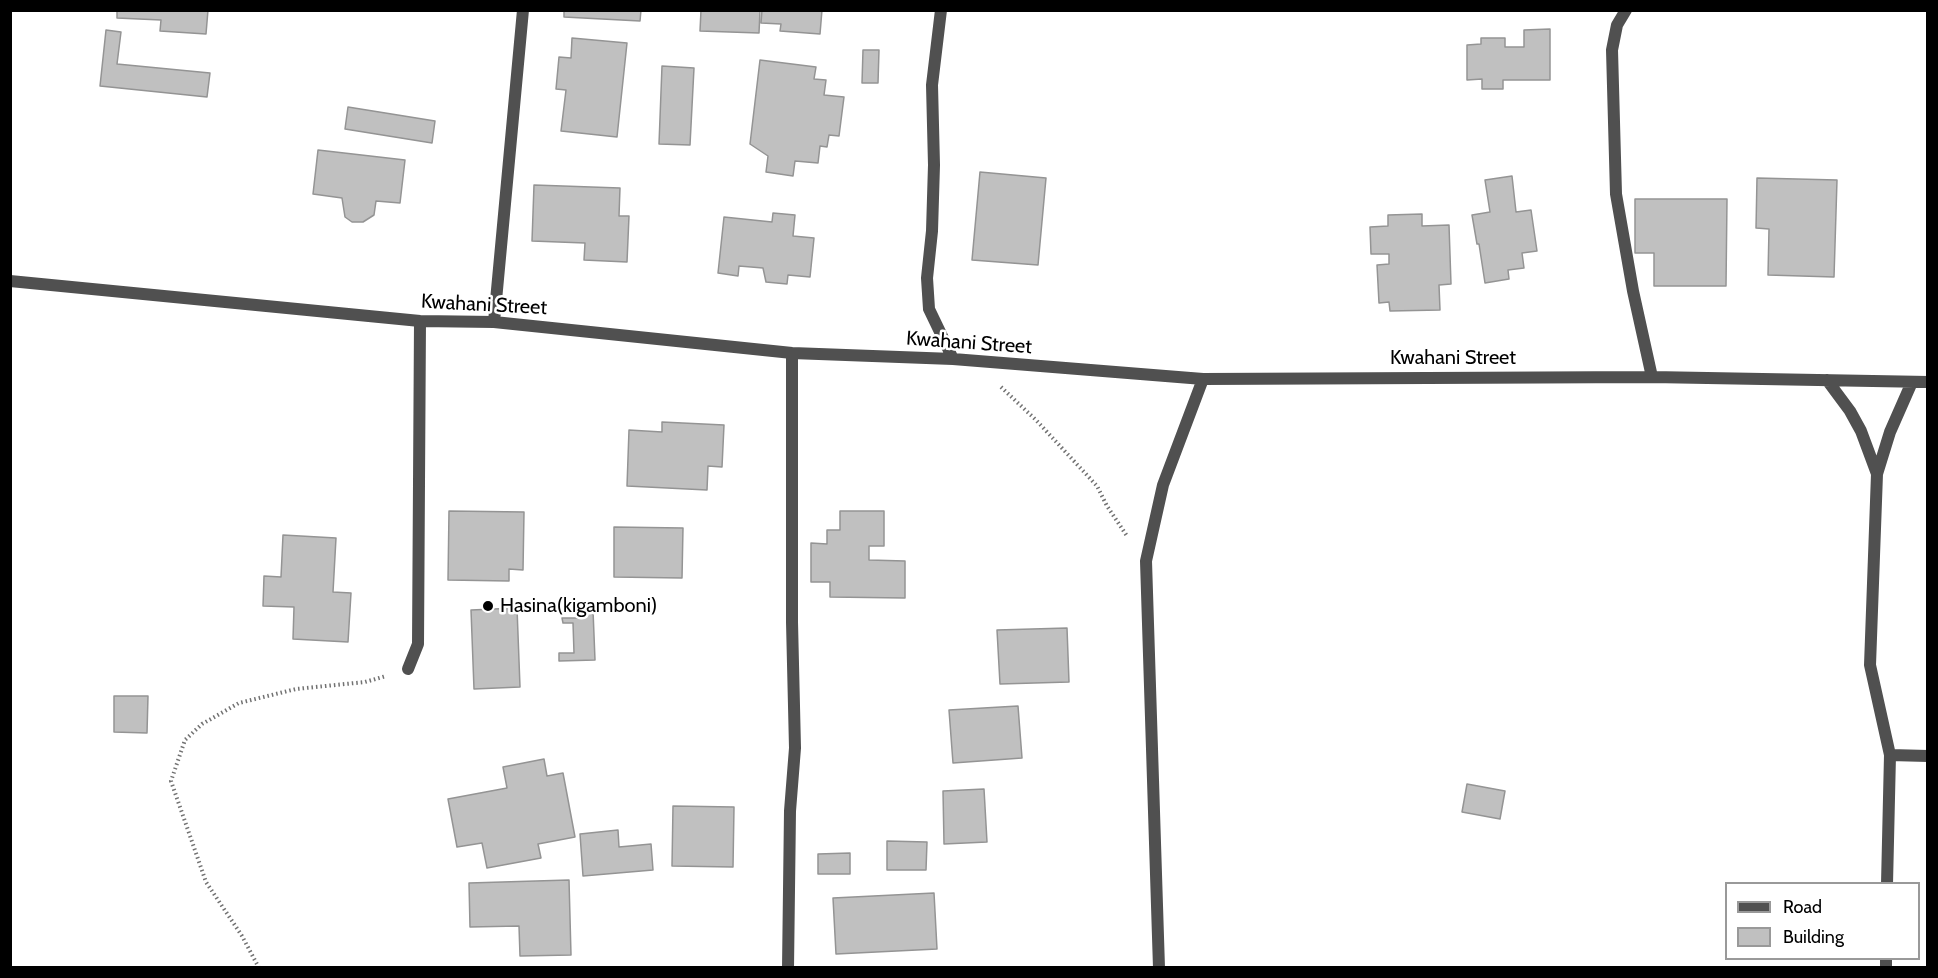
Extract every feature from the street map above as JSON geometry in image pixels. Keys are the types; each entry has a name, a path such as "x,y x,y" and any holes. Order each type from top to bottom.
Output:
{"street":[{"path":"494,322 523,10"},
{"path":"941,10 932,85 934,165 932,231 927,278 929,309 953,359"},
{"path":"1626,10 1617,25 1612,50 1617,194 1632,291 1652,377"},
{"name":"Kwahani Street","path":"10,281 420,321 494,322 792,353 953,359 975,363 1203,379 1652,377 1928,382"},
{"path":"408,669 418,644 420,321"},
{"path":"788,968 790,811 795,748 792,622 792,353"},
{"path":"1159,968 1146,561 1163,485 1203,379"},
{"path":"1827,380 1850,411 1861,431 1877,474"},
{"path":"1887,882 1890,755 1870,665 1877,474 1890,432 1912,382"},
{"path":"1890,755 1928,756"}],"path":[{"path":"975,363 1036,420 1097,486 1107,507 1146,561"},
{"path":"259,968 242,936 206,882 171,781 185,741 202,724 239,703 296,689 365,682 408,669"}],"building":[{"path":"117,10 208,10 206,34 160,31 161,20 117,18"},
{"path":"564,10 641,10 640,21 564,17"},
{"path":"701,10 760,10 759,33 700,31"},
{"path":"762,10 822,10 820,34 780,31 781,24 761,23"},
{"path":"1550,29 1550,80 1503,80 1503,89 1482,89 1482,79 1467,80 1467,45 1481,44 1481,38 1505,38 1505,47 1524,47 1524,30"},
{"path":"106,30 121,32 117,64 210,73 207,97 100,86"},
{"path":"572,38 627,43 617,137 561,131 566,90 556,89 559,57 571,58"},
{"path":"863,50 879,50 878,83 862,83"},
{"path":"760,60 816,67 814,79 826,80 824,95 844,97 839,136 829,135 827,147 820,146 818,163 795,161 793,176 766,172 768,156 750,144"},
{"path":"662,66 694,68 690,145 659,144"},
{"path":"348,107 435,121 432,143 345,129"},
{"path":"318,150 405,160 400,203 376,201 374,215 363,222 352,222 345,217 342,198 313,194"},
{"path":"980,172 1046,178 1038,265 972,260"},
{"path":"1512,176 1516,212 1531,210 1537,251 1522,253 1524,268 1508,270 1509,279 1485,283 1472,215 1490,212 1485,180"},
{"path":"1757,178 1837,180 1834,277 1768,275 1769,229 1756,228"},
{"path":"534,185 620,188 619,216 629,216 627,262 584,260 585,243 532,241"},
{"path":"1635,199 1727,199 1726,286 1654,286 1654,253 1635,253"},
{"path":"773,213 795,215 793,236 814,238 810,277 788,275 787,284 766,282 763,268 739,266 738,276 718,273 724,217 772,222"},
{"path":"1422,214 1422,226 1449,225 1451,284 1439,285 1440,310 1390,311 1389,302 1379,303 1377,265 1389,264 1389,254 1371,254 1370,227 1388,226 1388,215"},
{"path":"662,422 724,425 722,467 708,466 707,490 627,486 629,430 662,432"},
{"path":"449,511 524,512 523,570 509,569 509,581 448,580"},
{"path":"840,511 884,511 884,546 869,546 869,560 905,561 905,598 830,597 830,582 811,582 811,543 827,544 827,530 840,530"},
{"path":"614,527 683,528 682,578 614,577"},
{"path":"283,535 336,538 333,592 351,593 348,642 293,639 294,607 263,606 264,576 281,577"},
{"path":"517,608 520,687 474,689 471,610"},
{"path":"578,610 593,610 595,660 559,661 559,653 574,653 573,623 563,623 562,618 578,618"},
{"path":"1067,628 1069,682 1000,684 997,630"},
{"path":"114,696 148,696 147,733 114,732"},
{"path":"1018,706 1022,758 953,763 949,710"},
{"path":"544,759 547,776 563,773 575,837 538,844 541,858 487,868 482,843 457,847 448,799 507,788 503,767"},
{"path":"1467,784 1505,791 1500,819 1462,812"},
{"path":"984,789 987,842 944,844 943,791"},
{"path":"673,806 734,807 733,867 672,866"},
{"path":"618,830 619,847 651,844 653,870 583,876 580,834"},
{"path":"887,841 927,842 926,870 887,870"},
{"path":"850,853 850,874 818,874 818,854"},
{"path":"569,880 571,955 520,956 519,926 470,927 469,883"},
{"path":"934,893 937,949 836,954 833,898"}],"place":[{"name":"Hasina(kigamboni)","path":"488,606"}]}
